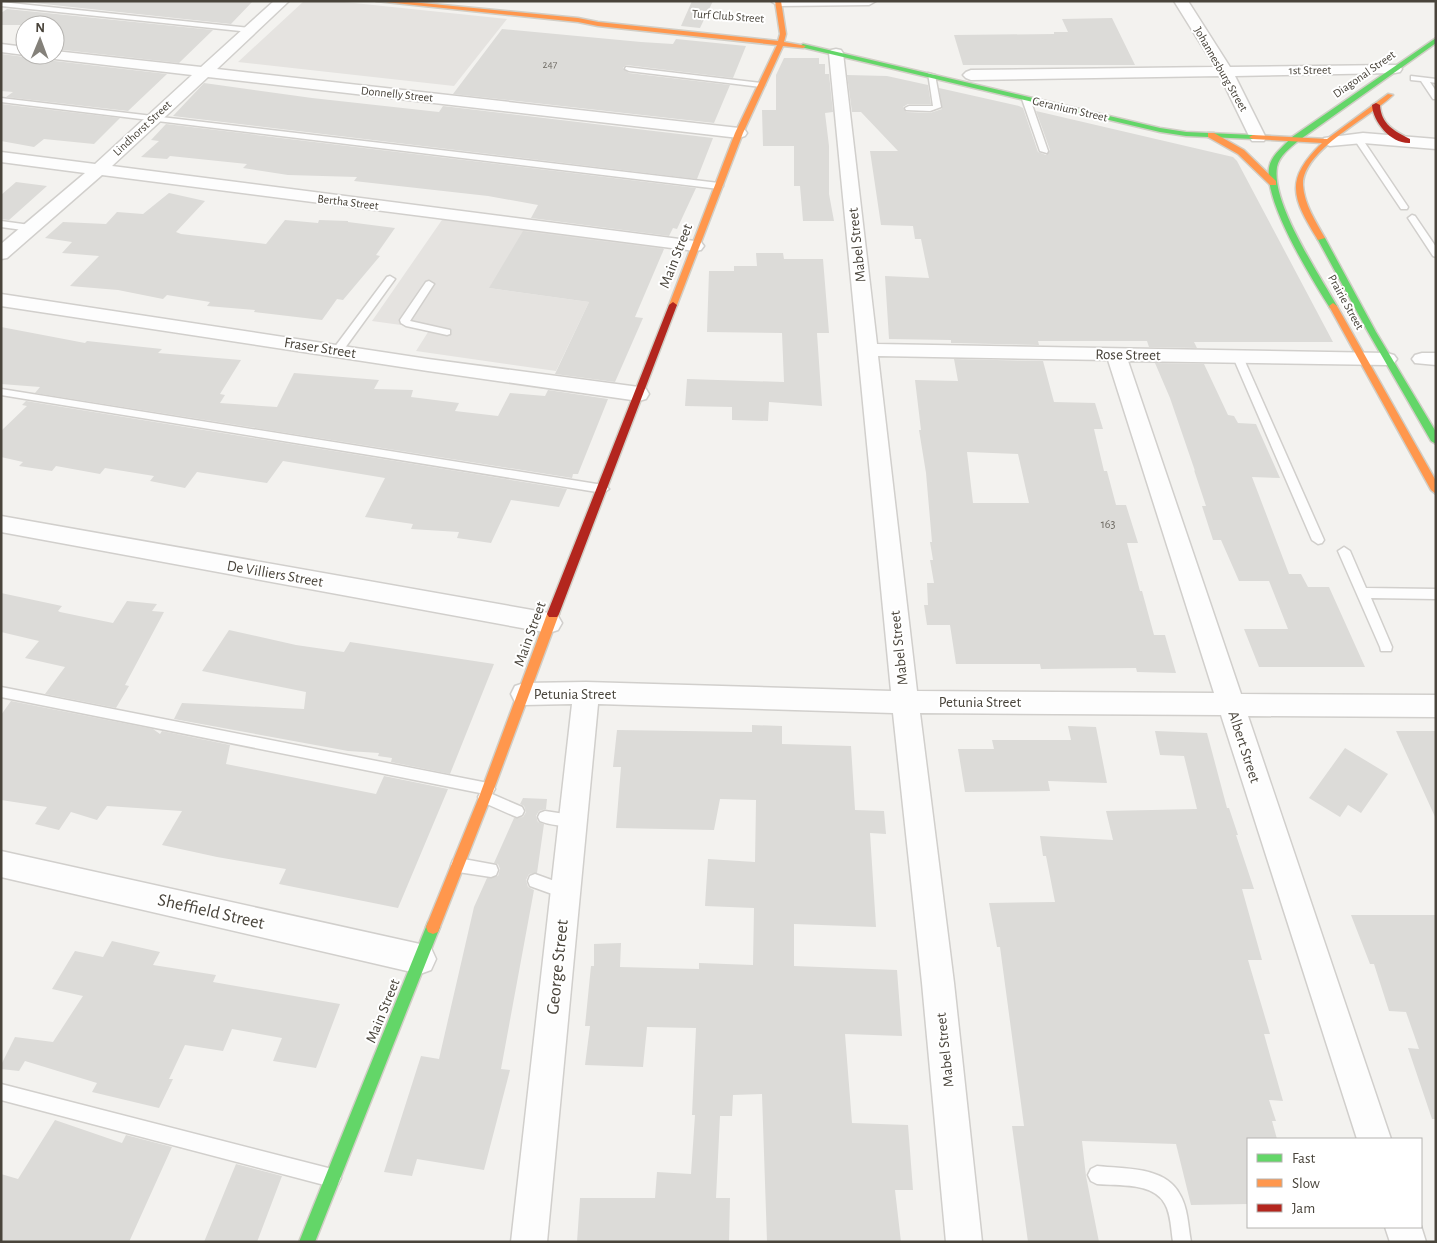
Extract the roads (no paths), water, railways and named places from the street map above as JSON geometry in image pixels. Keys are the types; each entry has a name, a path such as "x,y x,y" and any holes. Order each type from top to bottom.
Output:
{"main road":[{"name":"Turf Club Street","path":"380,1 580,20 598,24 782,38"},
{"path":"779,2 782,38"},
{"name":"Geranium Street","path":"782,38 836,53 1160,130 1211,135 1307,130 1335,137"},
{"name":"Geranium Street","path":"782,38 971,75 1169,121 1294,139 1335,137"},
{"name":"Main Street","path":"307,1242 487,793 549,623 603,489 739,133 782,38"},
{"name":"Diagonal Street","path":"1307,130 1436,40"},
{"path":"1335,137 1376,105 1419,79 1428,67"},
{"path":"1376,105 1374,112 1379,122 1407,141"},
{"name":"Prairie Street","path":"1307,130 1294,139 1278,156 1272,172 1273,183 1284,212 1305,256 1436,490"},
{"path":"1211,135 1241,152 1273,183"},
{"name":"Prairie Street","path":"1335,137 1306,163 1300,174 1302,196 1325,246 1387,359 1436,441"}],"street":[{"name":"Lindhorst Street","path":"1,254 98,170 282,1"},
{"path":"779,2 869,1"},
{"name":"Johannesburg Street","path":"1181,1 1225,71 1256,133"},
{"path":"1,48 15,50"},
{"name":"Mabel Street","path":"836,53 905,702 938,983 964,1242"},
{"name":"Donnelly Street","path":"65,56 739,133"},
{"name":"1st Street","path":"971,75 1395,69"},
{"name":"Geranium Street","path":"1335,137 1436,144"},
{"name":"Bertha Street","path":"1,158 695,246"},
{"name":"Fraser Street","path":"1,300 428,365 639,394"},
{"name":"Rose Street","path":"869,350 1387,359"},
{"name":"Albert Street","path":"1116,354 1229,703 1374,1138"},
{"name":"De Villiers Street","path":"1,524 549,623"},
{"name":"Petunia Street","path":"524,694 586,693 905,702 1436,706"},
{"name":"George Street","path":"529,1242 566,892 559,819 586,693"},
{"name":"Sheffield Street","path":"1,864 420,959"},
{"path":"1403,1228 1408,1242"}],"lane":[{"path":"1,4 250,30"},
{"path":"629,69 761,85"},
{"path":"909,108 930,109 937,107 931,75"},
{"path":"1419,79 1436,81"},
{"path":"1419,79 1436,97"},
{"path":"1026,99 1044,151"},
{"path":"1,100 719,186"},
{"path":"1360,139 1404,207"},
{"path":"1412,218 1436,254"},
{"path":"1,224 30,228"},
{"path":"338,350 390,279"},
{"path":"429,284 405,320 413,326 447,332"},
{"path":"1238,357 1318,540"},
{"path":"1,392 603,489"},
{"path":"1344,551 1386,647"},
{"path":"1362,593 1436,594"},
{"path":"1,692 487,793 517,811"},
{"path":"458,865 491,870"},
{"path":"535,881 566,892"},
{"path":"1,1092 332,1178"},
{"path":"1097,1175 1153,1182 1164,1189 1173,1199 1182,1242"}]}
